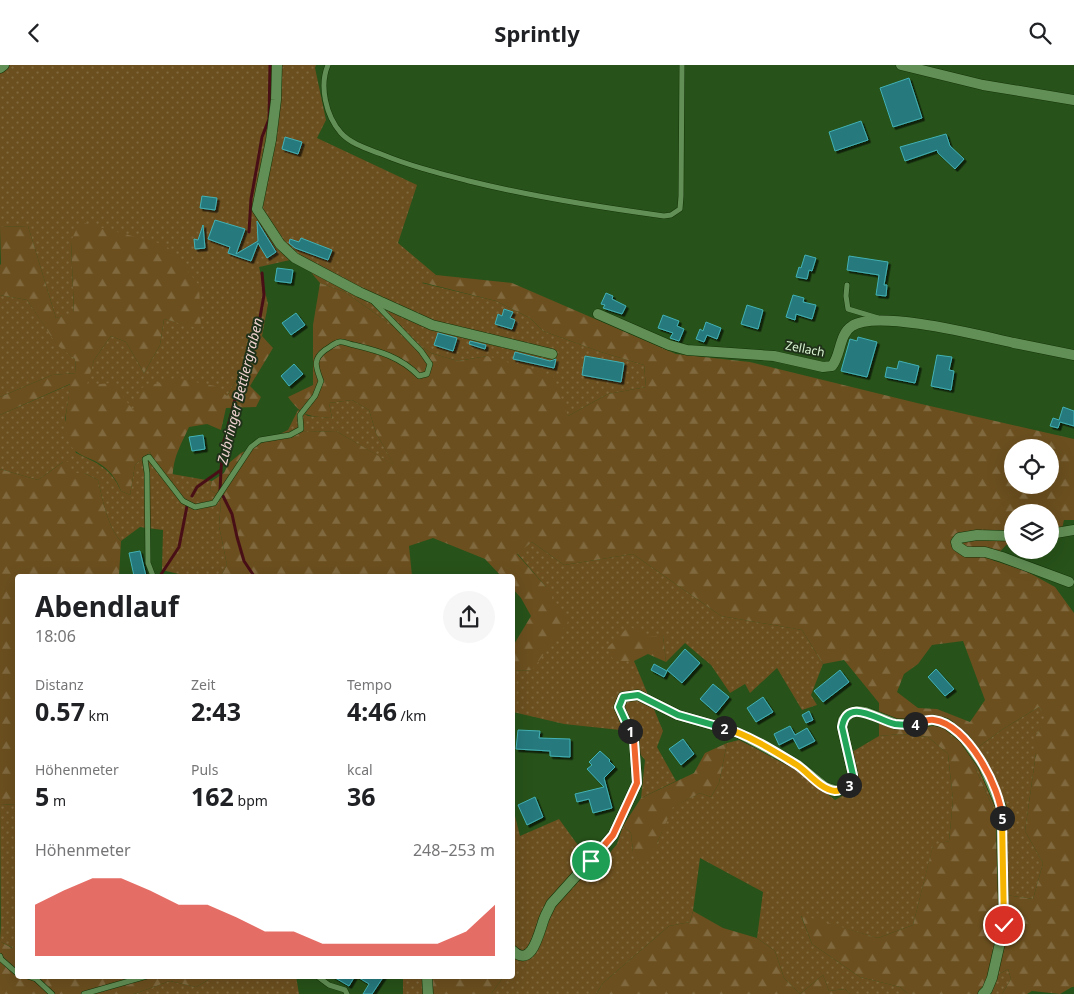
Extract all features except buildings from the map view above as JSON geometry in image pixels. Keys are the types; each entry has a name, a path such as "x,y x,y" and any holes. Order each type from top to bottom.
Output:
{"street":[{"path":"0,68 4,65"},
{"path":"277,65 276,100 271,140 257,209 280,244 295,258 368,296 432,325 552,354"},
{"path":"901,65 983,85 1074,99"},
{"name":"Zellach","path":"598,314 669,345 687,350 774,356 823,367 832,366 837,360 845,333 849,327 856,323 888,321 964,331 1074,355"},
{"path":"1059,532 1074,530"},
{"path":"1004,536 977,535 958,538 956,542 957,546 966,552 985,552 1004,558"},
{"path":"1007,559 1069,582"},
{"path":"515,953 524,957 529,955 551,904 613,835 637,783 634,740 619,707 623,697 638,695 678,715 737,732 798,765 825,787 837,791 844,789 850,784 853,775 842,727 843,720 848,714 857,711 896,724 912,724 933,720 947,724 956,730 970,745 983,765 997,795 1002,815 1004,925 992,978 987,990 983,994"},
{"path":"427,979 428,994"}],"lane":[{"path":"328,65 324,93 330,115 342,133 358,145 411,166 501,189 574,204 664,216 672,215 680,209 682,196 682,65"},
{"path":"847,285 848,309 888,321"},
{"path":"152,574 148,563 147,473 145,459 149,457 183,501 195,507 214,503 251,447 260,440 290,435 301,429 300,415 315,396 321,381 316,365 318,355 332,346 340,342 370,349 394,357 413,369 419,376 428,374 430,364 421,351 368,296"},
{"path":"0,956 15,970"},
{"path":"36,979 52,994"},
{"path":"84,994 136,979"},
{"path":"321,979 347,994"}],"green space":[{"path":"0,65 316,65 315,68 326,120 317,138 417,185 398,243 436,275 422,283 496,301 530,318 543,331 644,365 646,387 608,394 568,416 487,356 458,361 431,353 345,292 320,283 309,270 290,260 259,267 268,304 262,336 227,396 134,411 86,385 94,360 111,336 126,342 144,373 160,345 164,319 201,328 71,241 74,314 56,318 28,226 0,227"},
{"path":"80,222 166,245 199,285 201,329 164,319 160,345 144,373 126,342 111,336 94,360 87,385 113,383 133,410 141,388 175,378 215,386 227,396 262,336 273,348 250,386 261,397 256,407 226,408 221,430 207,424 189,427 174,464 173,491 166,483 150,452 135,465 130,495 121,491 114,477 103,466 78,453 70,445 66,432 66,411 70,384 0,415 0,397 52,375 76,373 75,359 57,345 27,300 0,295 0,227 28,226 56,318 74,313 71,241"},
{"path":"436,275 512,283 676,354 750,362 1074,439 1074,520 1064,520 1059,538 1059,504 1004,504 1004,547 992,560 1026,571 1055,587 1074,613 1074,987 1060,994 1032,991 1027,994 1002,994 1011,979 1008,969 992,978 983,994 908,994 900,987 860,977 812,944 801,915 878,938 913,925 933,845 949,841 953,800 948,754 928,737 901,734 879,736 879,703 844,660 823,664 802,630 721,616 633,554 564,565 532,542 517,554 546,587 568,622 532,670 515,671 515,643 531,616 515,591 515,574 499,574 485,559 433,538 409,546 412,574 222,574 227,565 219,526 221,501 210,490 212,481 224,473 229,463 241,453 288,430 307,432 336,431 394,465 376,433 369,410 352,400 329,403 332,418 317,417 302,412 288,397 313,385 313,325 320,283 345,292 431,353 458,361 487,356 553,376 568,416 608,394 646,387 644,365 543,331 530,318 496,301 421,282","holes":["963,641 985,700 970,722 937,709 918,708 897,692 904,674 918,664 932,645","1039,707 1047,719 1036,735 1036,753 1025,831 1043,863 1033,899 998,894 998,819 969,754 1003,729"]},
{"path":"0,295 27,300 57,344 75,359 76,373 52,375 0,397"},
{"path":"71,384 65,419 76,453 103,467 113,477 121,491 130,495 135,465 150,452 166,483 173,490 172,474 212,481 210,490 221,501 219,526 227,565 222,574 179,574 162,570 163,530 140,527 121,541 112,529 98,480 84,473 71,473 63,462 38,480 0,469 0,415"},
{"path":"352,400 369,410 376,433 395,466 336,431 307,432 288,430 298,410 308,416 332,418 329,403"},
{"path":"63,462 71,462 71,473 84,473 98,480 112,529 121,541 119,574 15,574 15,805 0,804 0,469 38,480"},
{"path":"532,542 564,565 633,554 721,616 802,630 823,664 811,695 817,705 802,710 777,668 750,693 745,684 730,693 711,665 685,643 666,662 663,635 614,661 634,661 663,731 657,747 676,781 641,798 645,760 620,730 564,724 515,712 515,671 532,670 546,587 517,553"},
{"path":"629,626 647,637 663,635 666,662 648,654 634,661 614,661 607,648"},
{"path":"1039,707 1048,719 1036,735 1036,753 1025,831 1043,863 1033,899 998,894 998,819 969,754 1003,729"},
{"path":"901,734 928,737 948,754 953,800 949,841 933,846 913,925 878,938 801,916 812,944 860,977 900,987 908,994 850,994 845,989 829,991 823,975 800,994 784,978 775,951 757,938 763,892 700,858 690,922 669,926 603,983 596,994 491,994 502,979 515,979 515,816 520,836 559,819 596,870 617,844 623,826 631,833 633,852 657,843 672,807 700,793 711,797 719,783 727,743 739,740 792,766 835,800 851,791 855,774 852,752 879,736"},
{"path":"727,743 719,783 711,797 700,793 673,807 657,843 644,863 633,852 631,833 623,826 641,798 694,773 705,753"},
{"path":"0,804 15,805 15,947 13,948 1,942"},
{"path":"693,911 723,928 757,938 775,951 784,978 800,994 596,994 603,983 669,926 690,922"},
{"path":"0,925 1,942 12,948 15,946 15,979 210,979 196,987 170,981 134,994 0,994"},
{"path":"1008,969 1011,979 1002,994 983,994 992,978"},
{"path":"823,975 829,991 845,989 850,994 800,994"},
{"path":"210,979 296,979 299,994 134,994 170,981 196,987"},
{"path":"403,979 432,979 434,994 403,994"},
{"path":"432,979 502,979 491,994 434,994"}],"waterway":[{"name":"Zubringer Bettlergraben","path":"249,232 251,199 262,137 269,119 270,65"},
{"name":"Zubringer Bettlergraben","path":"192,496 197,487 221,470 223,445 237,392 259,323 264,295 262,273"},
{"path":"220,491 221,470"},
{"path":"223,496 232,514 244,561 253,574"},
{"name":"Zubringer Bettlergraben","path":"161,574 179,547 187,506"}],"route":[{"path":"591,861 613,835 637,783 634,740 619,707 623,697 638,695 678,715 737,732 798,765 825,787 837,791 844,789 850,784 853,775 842,727 843,720 848,714 857,711 865,712 889,722 903,725 933,720 947,724 956,730 970,745 983,765 997,795 1002,815 1004,925"}]}
